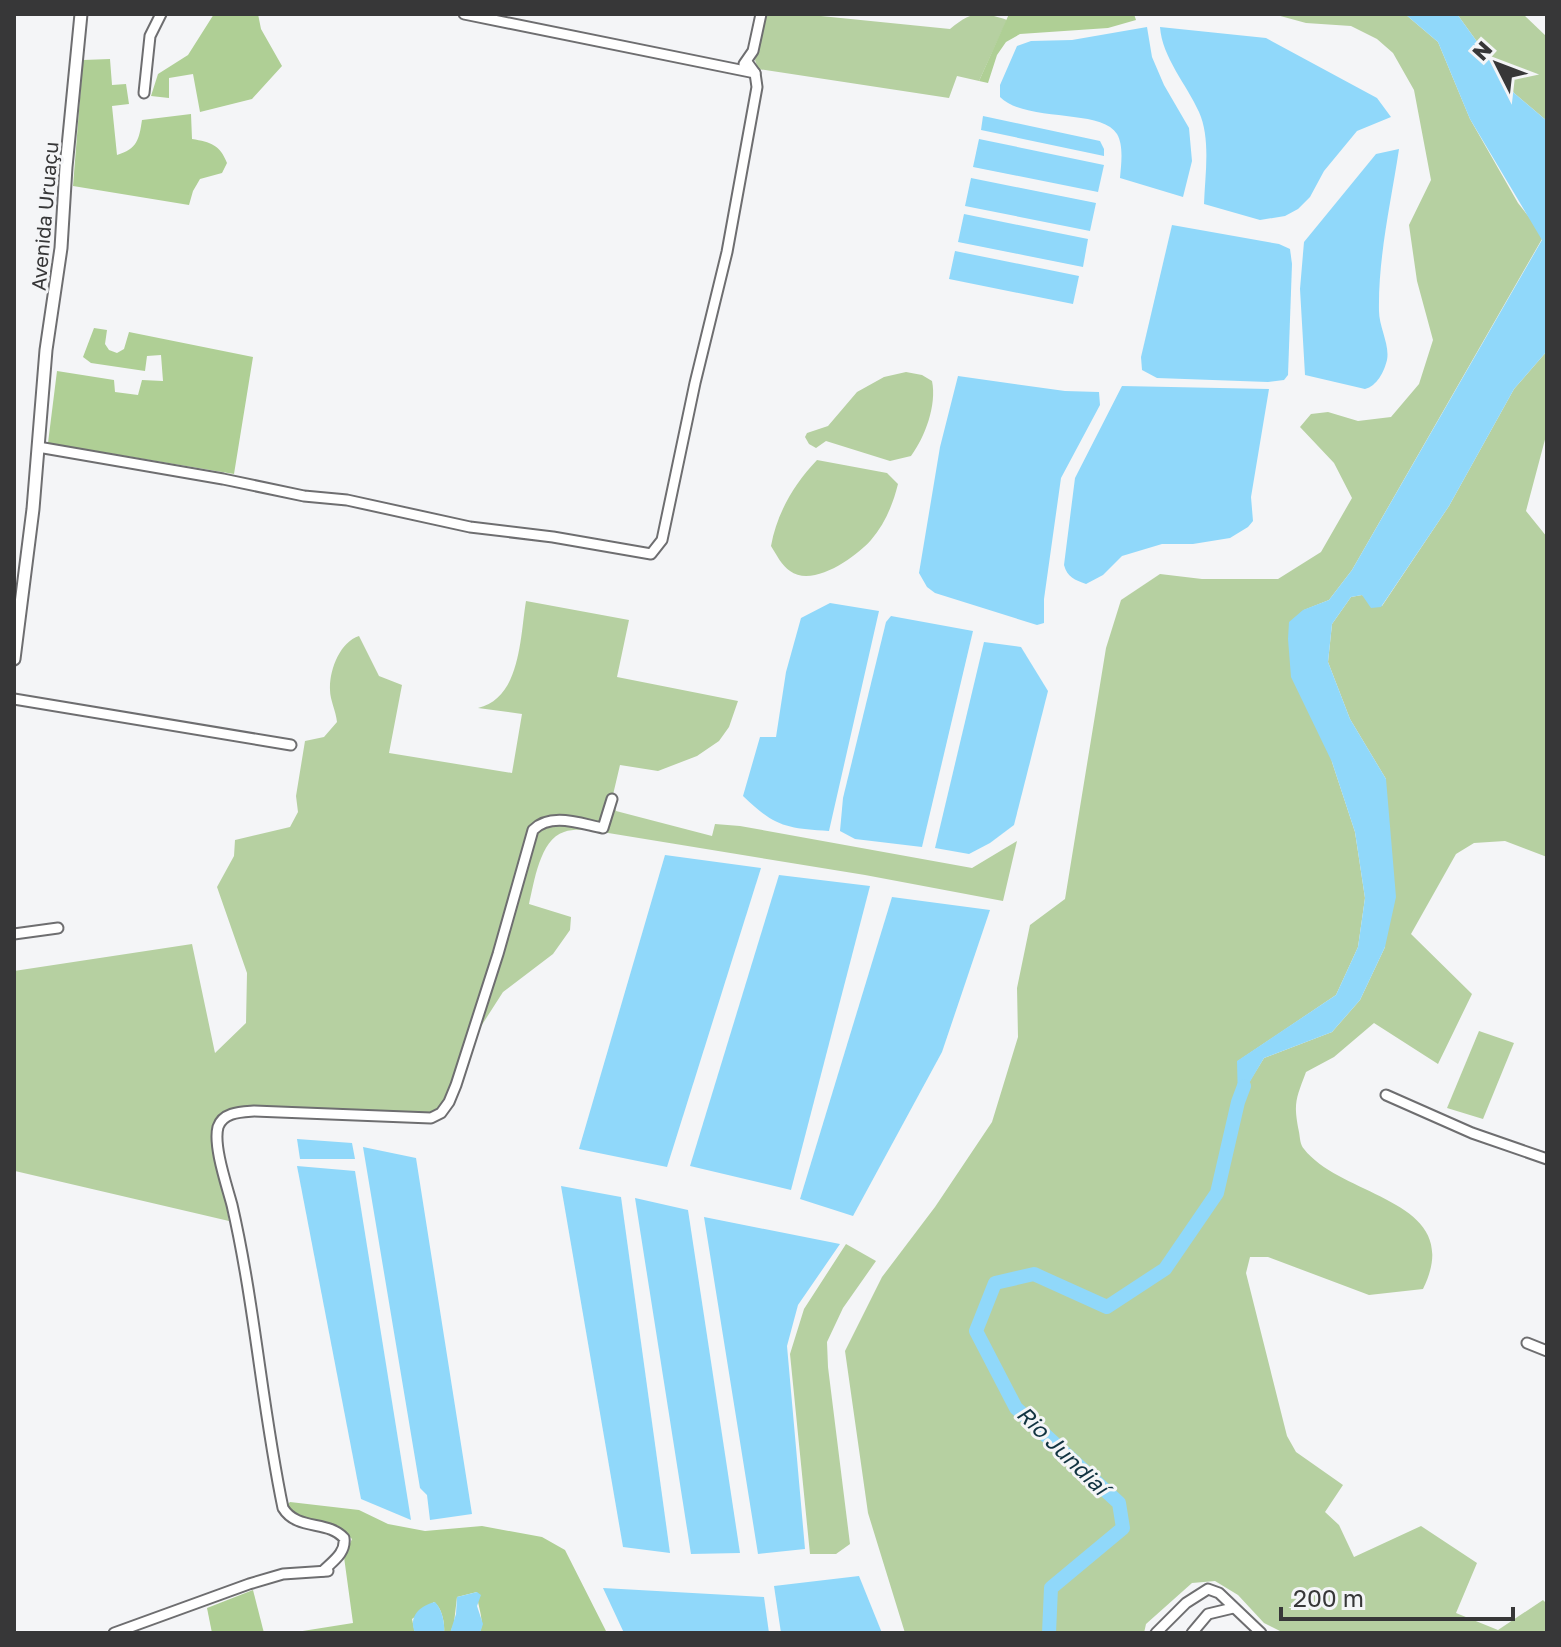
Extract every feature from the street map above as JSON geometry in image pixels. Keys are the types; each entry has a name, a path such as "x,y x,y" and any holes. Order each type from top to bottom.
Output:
{"street":[{"name":"Avenida Uruaçu","path":"14,659 33,509 46,350 61,248 81,14"},
{"path":"144,93 150,36 161,14"},
{"path":"464,14 755,73"},
{"path":"738,69 747,62 753,51 761,14"},
{"path":"38,447 304,496 347,500 470,527 651,554 662,540 727,252 757,87 755,73 747,62"},
{"path":"14,699 291,745"},
{"path":"114,1633 283,1574 327,1571 345,1546 344,1538 335,1531 296,1521 283,1508 233,1212 219,1153 219,1124 236,1112 254,1111 431,1118 441,1113 449,1102 469,1045 533,830 540,823 559,820 603,828 612,799"},
{"path":"14,934 58,928"},
{"path":"1386,1095 1472,1133 1547,1159"},
{"path":"1527,1343 1547,1351"},
{"path":"1156,1633 1177,1611 1206,1589 1218,1592 1261,1633"},
{"path":"1192,1633 1208,1614 1233,1608"}],"green space":[{"path":"214,14 258,14 261,29 282,66 252,99 200,112 193,74 169,78 169,98 151,96 158,74 188,55"},
{"path":"766,14 801,14 950,29 977,14 1007,20 979,81 957,76 949,98 758,69 755,60"},
{"path":"1009,14 1134,14 1136,20 1108,28 1020,34 1006,42 997,55 988,83 979,81"},
{"path":"1273,14 1405,14 1438,42 1470,119 1542,239 1352,570 1329,600 1304,610 1332,762 1355,832 1365,898 1358,947 1336,995 1238,1061 1238,1100 1264,1058 1332,1032 1360,1000 1385,947 1386,779 1350,719 1328,662 1332,624 1351,597 1362,595 1382,606 1449,506 1514,389 1547,351 1547,432 1526,511 1547,537 1547,857 1505,841 1474,843 1456,854 1411,934 1472,994 1438,1064 1374,1023 1334,1057 1306,1072 1298,1095 1296,1114 1304,1149 1322,1166 1395,1204 1415,1218 1428,1236 1432,1259 1423,1289 1369,1295 1268,1257 1250,1257 1246,1273 1287,1436 1296,1452 1343,1485 1325,1512 1339,1525 1354,1557 1421,1526 1477,1563 1456,1613 1498,1630 1543,1600 1547,1604 1547,1633 1284,1633 1264,1623 1238,1595 1215,1581 1192,1583 1146,1624 1144,1633 905,1633 868,1513 845,1351 882,1277 935,1207 992,1122 1018,1037 1017,988 1030,925 1065,899 1106,648 1121,600 1160,574 1202,579 1278,579 1321,552 1352,498 1334,463 1300,427 1311,414 1328,412 1358,421 1391,417 1419,384 1433,340 1417,281 1409,225 1431,180 1414,90 1393,53 1377,39 1351,26 1306,23"},
{"path":"1457,14 1523,14 1547,37 1547,121 1514,93"},
{"path":"110,59 112,85 126,84 129,104 112,106 117,155 136,143 142,120 191,114 192,139 214,145 224,157 227,163 222,173 200,179 189,205 73,186 83,60"},
{"path":"94,328 107,330 105,344 117,353 124,349 129,332 253,357 234,474 48,443 57,371 114,380 115,392 138,395 142,380 163,381 161,355 147,356 145,371 91,363 83,357"},
{"path":"906,372 932,381 933,390 929,420 911,456 890,461 826,441 816,448 809,444 805,437 807,433 828,426 857,392 884,377"},
{"path":"817,460 887,473 898,484 884,521 864,547 834,568 810,576 799,575 784,566 771,546 777,522 788,500"},
{"path":"526,601 629,620 617,677 738,701 729,727 719,741 697,756 658,771 620,765 612,799 616,811 712,836 715,824 740,826 972,868 1017,841 1003,901 590,830 567,831 556,836 544,852 529,904 571,917 570,930 553,954 503,992 469,1045 449,1102 431,1118 254,1111 216,1121 212,1130 229,1221 15,1171 14,971 192,944 215,1053 246,1023 247,973 217,887 234,856 235,840 290,827 298,812 296,796 305,741 324,737 337,722 330,682 341,650 359,636 379,676 402,685 389,753 512,773 522,714 478,708 492,702 511,679 520,648"},
{"path":"1479,1031 1514,1043 1483,1119 1447,1108"},
{"path":"846,1244 876,1261 843,1308 827,1342 850,1544 836,1554 810,1554 790,1354 804,1309"},
{"path":"290,1502 359,1510 388,1524 425,1531 482,1526 542,1537 565,1550 607,1633 480,1633 482,1622 477,1592 457,1597 450,1633 444,1633 442,1616 434,1602 412,1619 415,1633 290,1633 353,1623 344,1557 352,1539 342,1529 294,1515 287,1505"},
{"path":"253,1590 264,1633 212,1633 207,1608"}],"water":[{"path":"1405,14 1457,14 1514,93 1547,121 1547,351 1514,389 1449,506 1381,607 1371,608 1362,595 1351,597 1332,624 1328,662 1350,719 1386,779 1396,897 1385,947 1360,1000 1332,1032 1264,1058 1238,1102 1237,1061 1336,995 1358,947 1365,898 1355,832 1332,762 1291,677 1289,622 1303,610 1329,600 1352,570 1542,240 1470,119 1438,42"},
{"path":"1147,27 1152,57 1189,128 1192,161 1183,197 1120,178 1121,144 1117,134 1108,126 1096,121 1027,110 1000,97 1000,85 1017,46 1031,41 1072,40"},
{"path":"1160,27 1266,38 1377,98 1391,117 1357,131 1324,171 1310,197 1285,216 1260,220 1204,204 1206,157 1203,123 1165,49"},
{"path":"983,116 1100,141 1104,156 981,130"},
{"path":"979,139 1104,165 1098,192 973,167"},
{"path":"1399,149 1379,291 1379,317 1388,354 1384,369 1376,382 1365,389 1305,375 1300,289 1304,242 1376,154"},
{"path":"971,178 1096,203 1090,231 965,206"},
{"path":"964,214 1088,239 1083,267 958,242"},
{"path":"1172,225 1279,244 1290,249 1288,375 1284,380 1157,378 1142,370 1141,357"},
{"path":"955,251 1079,276 1073,304 949,279"},
{"path":"958,376 1065,391 1099,392 1100,405 1061,478 1044,599 1044,623 1037,625 935,593 927,587 919,573 940,447"},
{"path":"1122,386 1269,389 1251,497 1253,521 1230,538 1193,544 1162,544 1122,556 1103,575 1086,584 1072,578 1064,565 1075,478"},
{"path":"830,603 879,611 829,831 782,824 743,796 760,737 776,737 786,672 801,618"},
{"path":"891,616 973,631 922,847 855,839 840,831 843,798 886,622"},
{"path":"984,642 1021,647 1048,691 1014,825 969,854 935,848"},
{"path":"665,855 761,868 667,1167 579,1149"},
{"path":"779,875 870,886 791,1190 690,1166"},
{"path":"892,897 990,910 942,1052 853,1216 800,1199"},
{"path":"297,1139 352,1143 355,1159 300,1159"},
{"path":"363,1147 416,1158 472,1514 430,1520 427,1495 420,1488"},
{"path":"297,1166 355,1171 411,1520 361,1499"},
{"path":"561,1186 621,1197 670,1553 623,1547"},
{"path":"635,1198 688,1210 740,1553 691,1554"},
{"path":"704,1217 840,1244 798,1305 787,1346 805,1549 758,1554"},
{"path":"859,1576 882,1633 781,1633 774,1586"},
{"path":"603,1588 764,1597 769,1633 624,1633"},
{"path":"477,1592 481,1595 477,1606 483,1624 480,1633 450,1633 457,1597"},
{"path":"435,1602 440,1608 444,1633 415,1633 413,1622 416,1613"}],"waterway":[{"name":"Rio Jundiaí","path":"1049,1633 1051,1588 1123,1528 1119,1503 1016,1408 976,1331 995,1283 1034,1274 1107,1307 1165,1269 1217,1193 1244,1086"}]}
